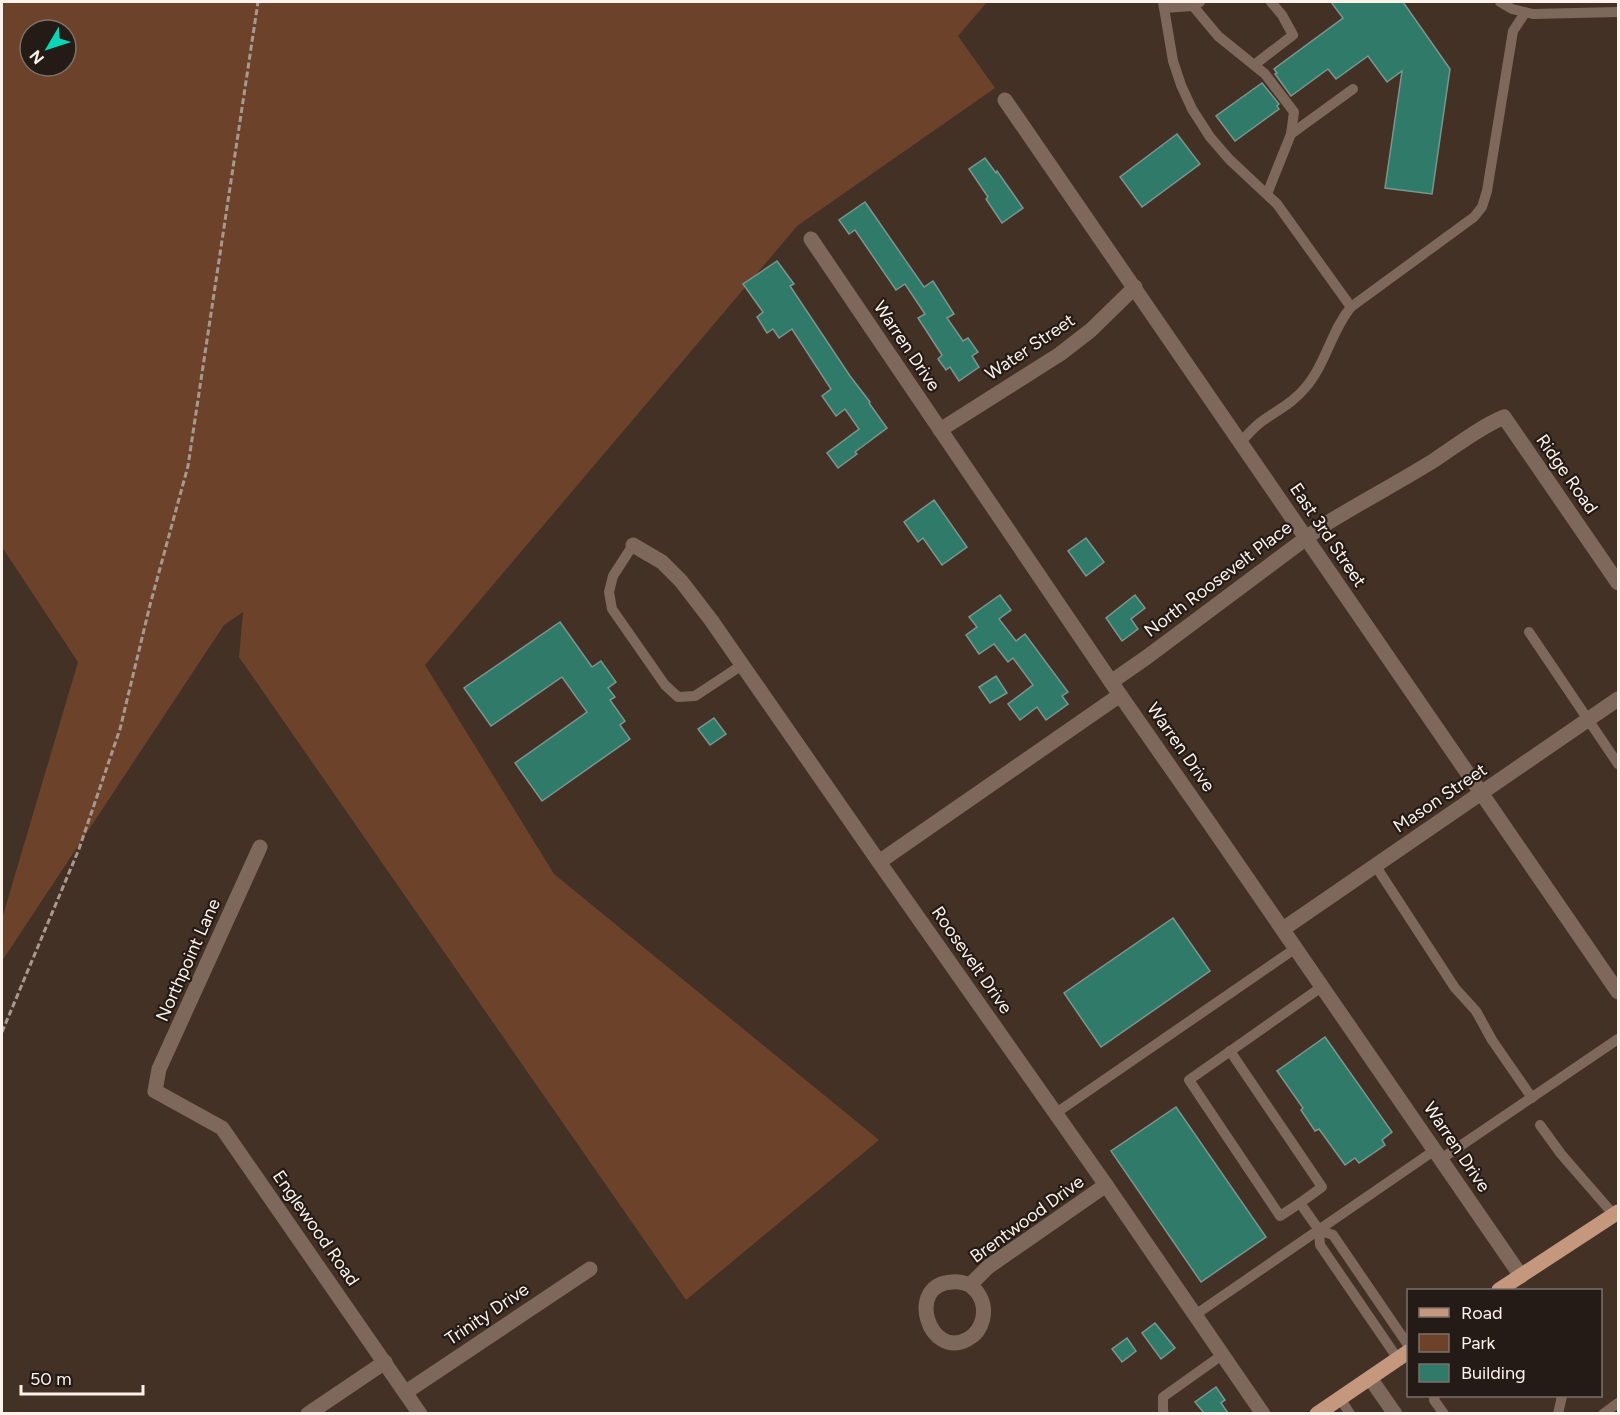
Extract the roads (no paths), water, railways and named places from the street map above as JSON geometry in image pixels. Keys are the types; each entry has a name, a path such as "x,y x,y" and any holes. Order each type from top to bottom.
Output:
{"main road":[{"path":"1501,1289 1616,1214"},
{"path":"1317,1413 1403,1356"}],"street":[{"name":"East 3rd Street","path":"1005,100 1618,992"},
{"name":"Warren Drive","path":"811,239 1111,682 1521,1276"},
{"name":"Water Street","path":"940,430 1060,354 1091,330 1135,287"},
{"name":"North Roosevelt Place","path":"1111,682 1350,508 1433,461 1488,423 1504,417"},
{"name":"Ridge Road","path":"1504,417 1614,566 1618,583"},
{"name":"Roosevelt Drive","path":"633,545 662,562 681,581 711,620 1107,1185 1263,1413"},
{"path":"879,862 1120,695"},
{"name":"Mason Street","path":"1283,929 1618,699"},
{"name":"Northpoint Lane","path":"155,1091 159,1069 260,847"},
{"name":"Englewood Road","path":"155,1091 222,1128 420,1413"},
{"name":"Brentwood Drive","path":"970,1285 988,1267 1107,1185"},
{"name":"Trinity Drive","path":"406,1392 590,1269"},
{"name":"Brentwood Drive","path":"955,1281 970,1285 983,1304 982,1325 976,1334 967,1340 956,1343 946,1342 937,1336 925,1315 930,1295 936,1287 945,1283 955,1281"},
{"path":"308,1413 385,1362"},
{"path":"1370,1378 1395,1413"}],"lane":[{"path":"1254,65 1293,35 1282,15 1271,2"},
{"path":"1500,2 1512,9 1533,14 1618,12"},
{"path":"1267,194 1291,134 1294,112 1265,74 1218,36 1196,4 1163,4 1173,61 1192,109 1210,137 1229,159 1277,204 1351,307"},
{"path":"1241,442 1259,423 1290,403 1305,388 1318,369 1341,318 1351,307 1474,217 1482,207 1488,191 1514,31 1525,13"},
{"path":"1291,134 1353,89"},
{"path":"633,545 614,576 609,592 612,609 665,685 678,697 695,696 742,664"},
{"path":"1529,632 1618,764"},
{"path":"1375,865 1455,988 1476,1011 1492,1040 1532,1098"},
{"path":"1056,1113 1296,948"},
{"path":"1230,1051 1323,1186 1280,1216 1188,1080 1323,986"},
{"path":"1195,1315 1318,1230 1532,1098 1618,1039"},
{"path":"1540,1125 1561,1155 1616,1214"},
{"path":"1300,1203 1318,1230 1320,1245 1403,1356"},
{"path":"1318,1230 1333,1235 1407,1344"},
{"path":"1338,1271 1352,1262"},
{"path":"1164,1413 1162,1410 1163,1397 1222,1355"},
{"path":"1435,1397 1434,1400 1444,1413"},
{"path":"1558,1413 1562,1397"},
{"path":"1340,1398 1350,1413"},
{"path":"1603,1413 1618,1403"}]}
